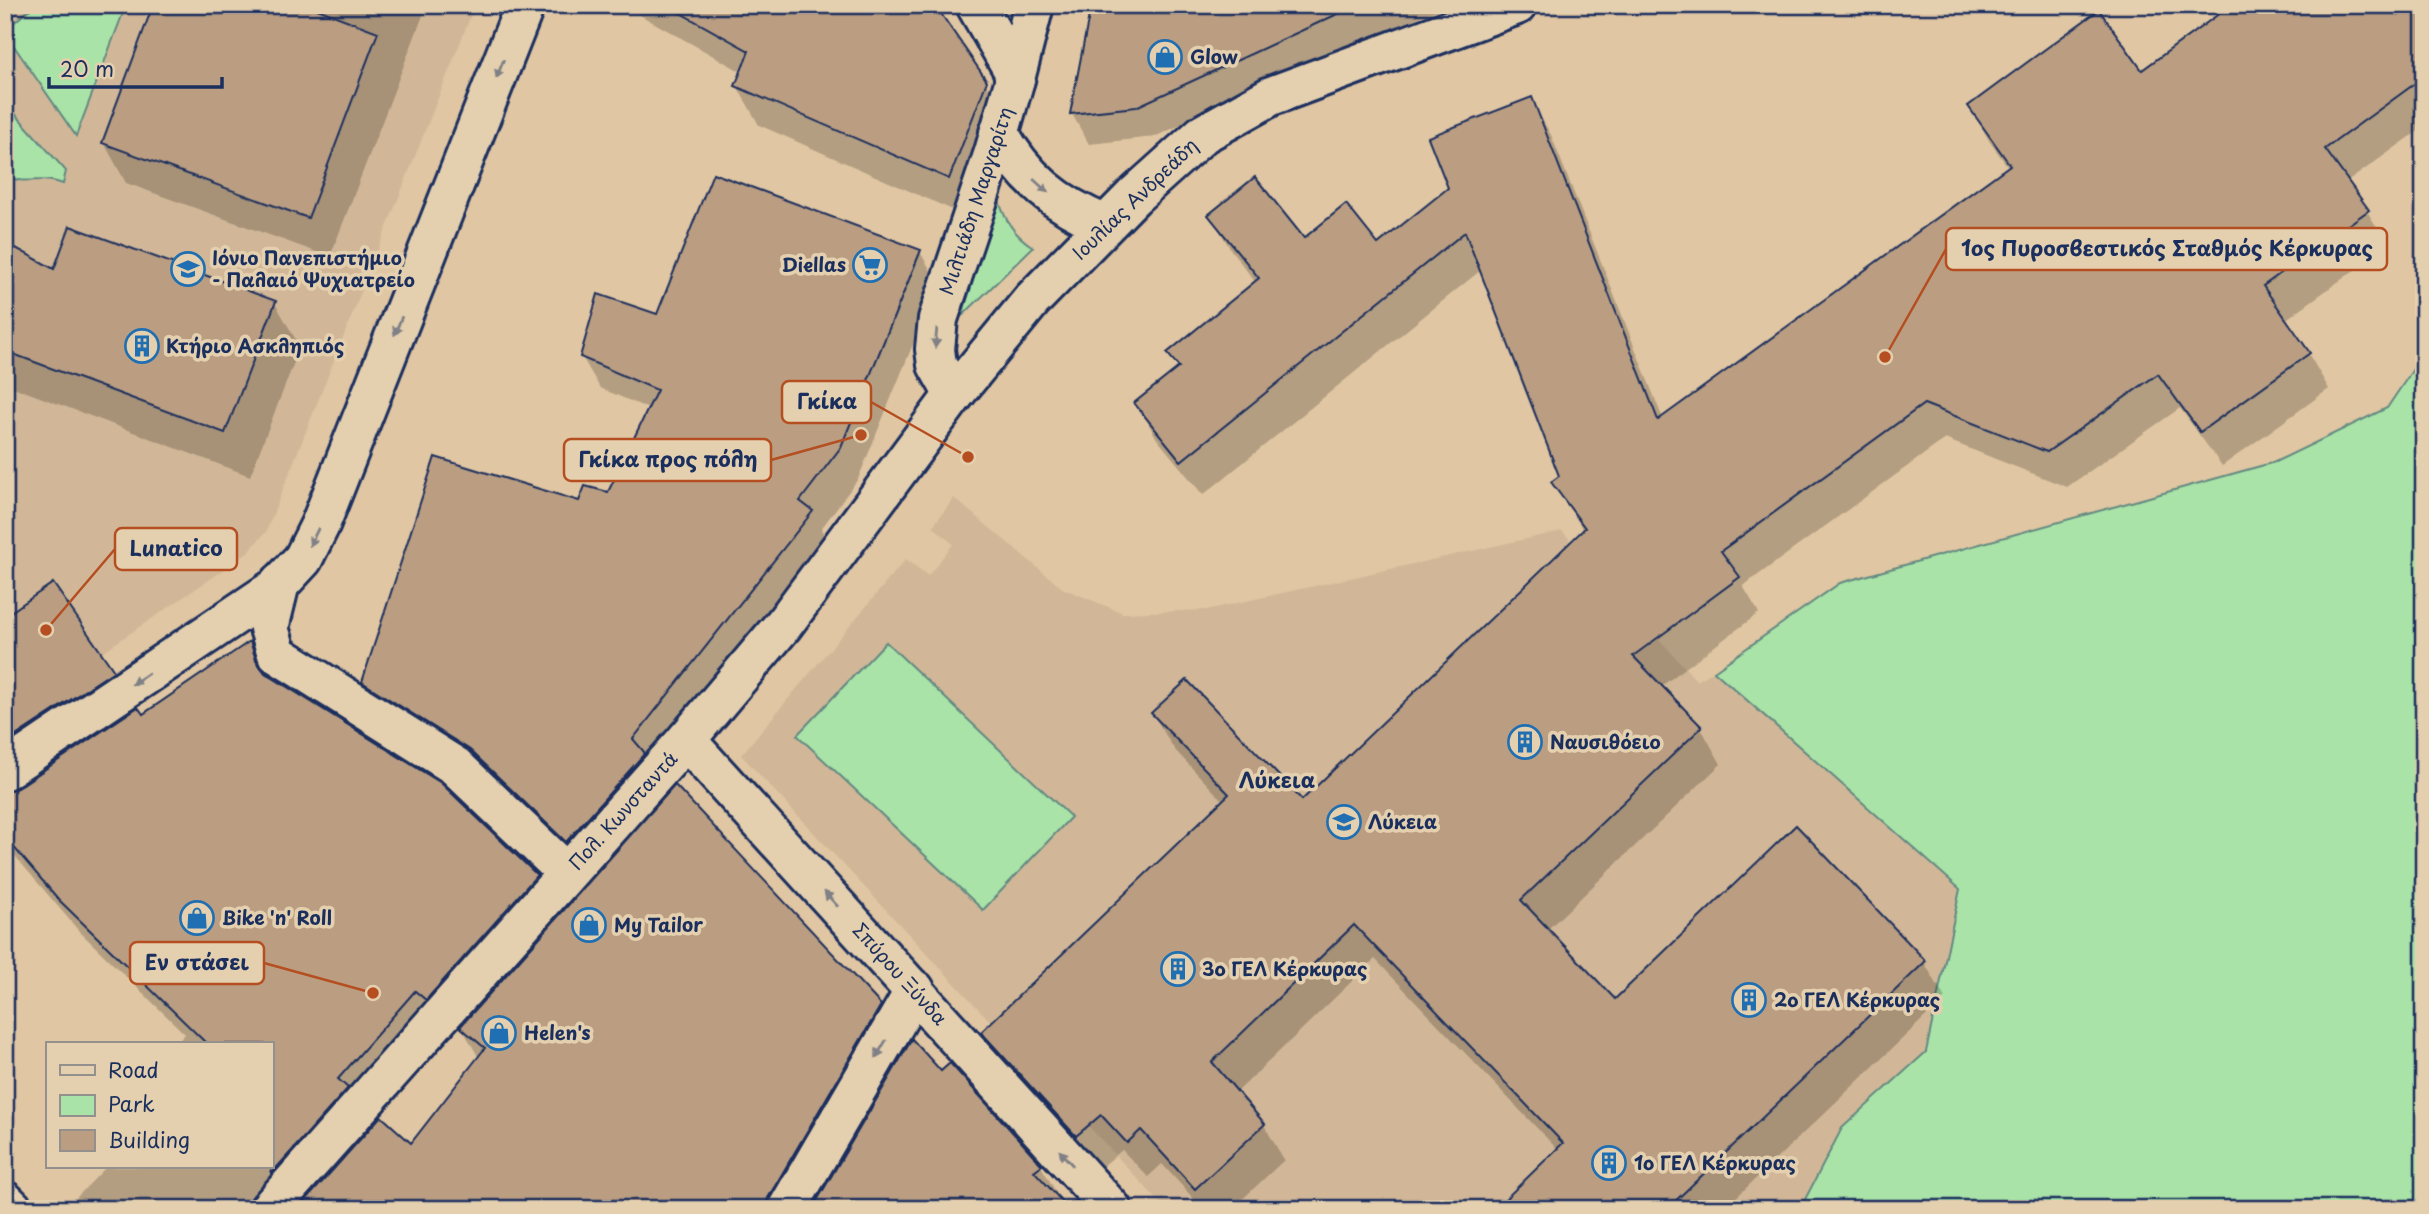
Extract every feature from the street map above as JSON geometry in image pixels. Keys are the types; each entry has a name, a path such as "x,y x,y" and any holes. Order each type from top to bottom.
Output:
{"street":[{"path":"5,770 280,583 303,559 320,525 525,5"},
{"path":"976,5 1012,68 1015,79"},
{"name":"Μιλτιάδη Μαργαρίτη","path":"954,395 937,365 934,349 938,319 999,133 1034,5"},
{"name":"Ιουλίας Ανδρεάδη","path":"954,395 1032,300 1104,225 1203,134 1248,108 1293,88 1517,5"},
{"path":"999,133 1026,173 1042,188 1075,212 1104,225"},
{"name":"Πολ. Κωνσταντά","path":"269,1209 686,740 784,624 954,395"},
{"path":"280,583 268,628 277,654 456,766 567,873"},
{"name":"Σπύρου Ξύνδα","path":"686,740 1112,1209"},
{"path":"787,1209 915,990"},
{"path":"5,1201 13,1209"}],"shaded area":[{"name":"Ιόνιο Πανεπιστήμιο - Παλαιό Ψυχιατρείο","path":"5,5 475,5 266,532 248,552 228,567 5,718"},
{"name":"Λύκεια","path":"954,498 1062,588 1123,613 1206,610 1562,531 1697,681 1714,671 1960,889 1926,1052 1842,1128 1800,1209 1166,1209 741,755 906,559 928,576 953,544 933,526"}],"green space":[{"path":"35,5 126,5 76,136 5,33 5,30"},
{"path":"10,108 66,171 63,184 5,176 5,113"},
{"path":"998,198 1011,226 1033,247 962,316"},
{"path":"2424,353 2424,1209 1800,1209 1842,1128 1926,1052 1960,889 1714,671 1840,583 2275,462 2387,408"},
{"path":"886,642 1071,817 983,910 797,735"}],"building":[{"path":"153,5 307,5 378,32 308,218 102,143"},
{"path":"666,5 935,5 987,81 949,179 735,86 749,51"},
{"path":"1091,5 1357,5 1136,107 1070,114"},
{"path":"2231,5 2424,5 2424,77 2325,149 2369,210 2263,286 2310,353 2200,432 2158,374 2047,452 1924,404 1721,551 1740,577 1633,656 1702,727 1521,900 1615,999 1796,825 1926,961 1667,1209 1495,1209 1563,1143 1354,925 1212,1062 1265,1124 1195,1189 1141,1130 1127,1143 1101,1115 1076,1136 981,1032 1229,794 1151,713 1187,680 1302,800 1585,528 1551,482 1559,476 1465,232 1181,461 1134,403 1179,367 1167,353 1259,278 1208,215 1255,177 1304,238 1346,204 1378,244 1448,188 1428,137 1532,97 1658,420 2010,165 1968,106 2099,10 2142,70"},
{"path":"713,173 921,250 841,447 800,501 813,511 633,739 645,753 566,842 470,750 362,682 435,457 579,501 585,486 608,492 657,390 580,357 598,294 657,314"},
{"name":"Κτήριο Ασκληπιός","path":"70,226 276,301 225,433 5,351 5,242 54,269"},
{"path":"53,583 114,671 5,743 5,616"},
{"path":"250,641 256,660 265,673 441,783 537,875 426,1000 415,991 338,1079 348,1088 271,1174 273,1042 205,1042 59,900 5,837 5,792 17,788 138,707 143,714"},
{"path":"675,785 881,1005 768,1198 765,1209 298,1209 381,1116 411,1143 485,1048 460,1027"},
{"path":"912,1039 941,1071 950,1063 1042,1165 1034,1171 1069,1209 812,1209"}],"place":[{"name":"Glow","path":"1165,57"},
{"name":"Diellas","path":"870,265"},
{"name":"Ιόνιο Πανεπιστήμιο - Παλαιό Ψυχιατρείο","path":"188,269"},
{"name":"Κτήριο Ασκληπιός","path":"142,346"},
{"name":"1ος Πυροσβεστικός Σταθμός Κέρκυρας","path":"1885,357"},
{"name":"Γκίκα προς πόλη","path":"861,435"},
{"name":"Γκίκα","path":"968,457"},
{"name":"Lunatico","path":"46,630"},
{"name":"Ναυσιθόειο","path":"1525,742"},
{"name":"Λύκεια","path":"1344,822"},
{"name":"Bike 'n' Roll","path":"197,918"},
{"name":"My Tailor","path":"589,925"},
{"name":"3ο ΓΕΛ Κέρκυρας","path":"1178,969"},
{"name":"Εν στάσει","path":"373,993"},
{"name":"2ο ΓΕΛ Κέρκυρας","path":"1749,1000"},
{"name":"Helen's","path":"499,1033"},
{"name":"1ο ΓΕΛ Κέρκυρας","path":"1609,1163"}],"district":[{"name":"Λύκεια","path":"1277,781"}]}
